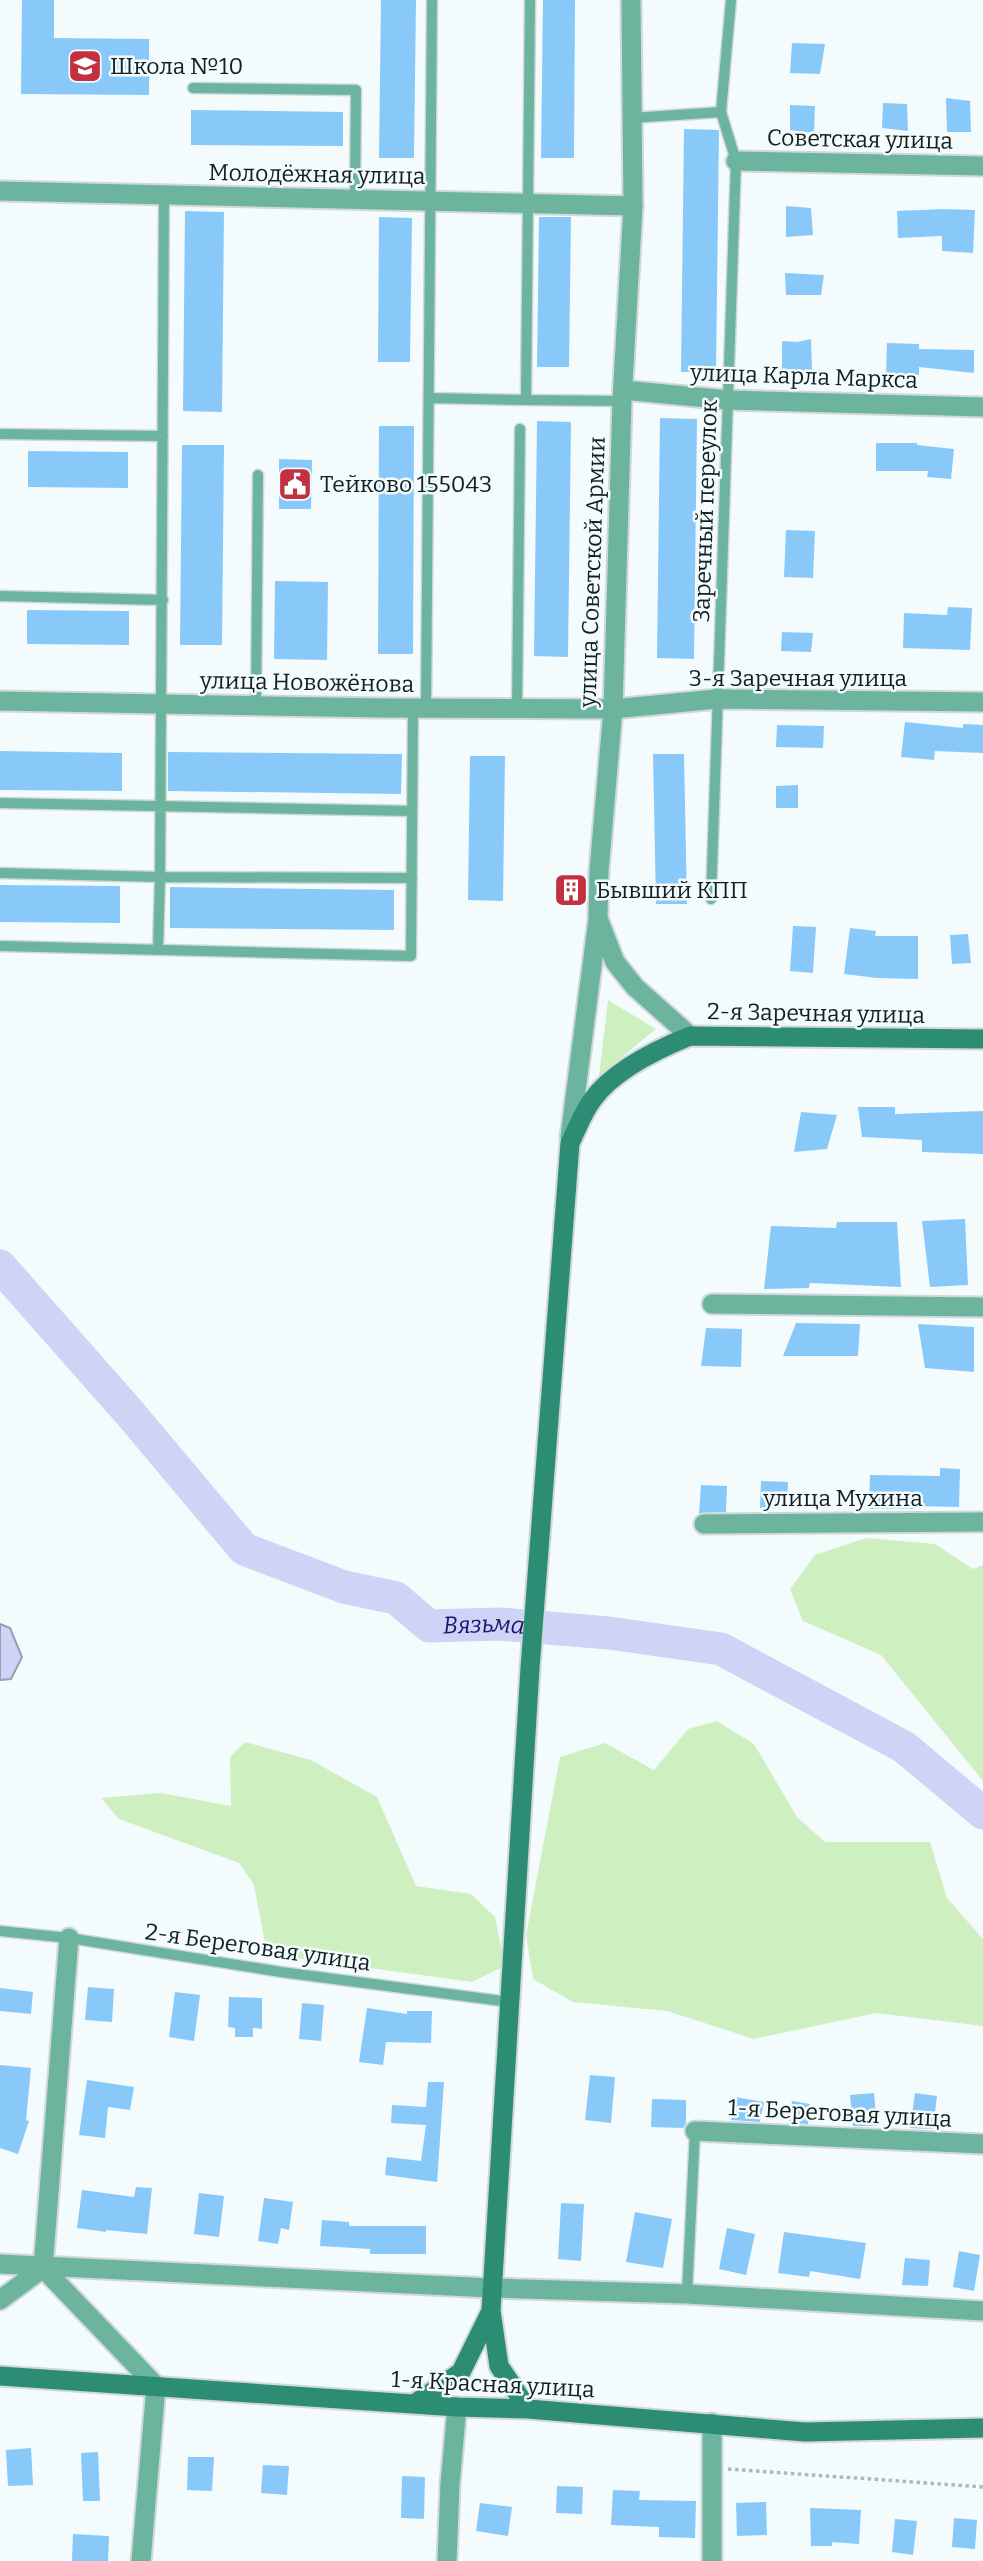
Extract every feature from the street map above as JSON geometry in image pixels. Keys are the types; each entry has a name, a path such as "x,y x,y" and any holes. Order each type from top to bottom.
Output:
{"main road":[{"name":"2-я Заречная улица","path":"570,1143 593,1098 622,1072 653,1051 690,1036 983,1039"},
{"path":"528,2409 499,2366 491,2311 491,2288 530,1668 570,1143"},
{"path":"414,2404 461,2372 491,2311"},
{"name":"1-я Красная улица","path":"0,2376 457,2407 528,2409 806,2432 983,2428"}],"street":[{"name":"улица Советской Армии","path":"570,1143 598,919 599,871 613,709 623,395 634,205 631,0"},
{"name":"Советская улица","path":"736,161 983,166"},
{"name":"Молодёжная улица","path":"0,191 634,205"},
{"name":"улица Карла Маркса","path":"623,395 983,407"},
{"name":"3-я Заречная улица","path":"613,709 717,699 983,702"},
{"name":"улица Новожёнова","path":"0,701 613,709"},
{"path":"598,919 615,962 635,987 690,1036"},
{"path":"712,1304 983,1307"},
{"name":"улица Мухина","path":"704,1524 983,1522"},
{"path":"69,1938 43,2268 156,2386 141,2561"},
{"name":"1-я Береговая улица","path":"695,2131 983,2144"},
{"path":"0,2264 491,2288 687,2294 983,2311"},
{"path":"0,2300 43,2268"},
{"path":"447,2561 457,2407"},
{"path":"712,2423 712,2561"}],"lane":[{"path":"0,946 411,956 412,811 420,708 429,398 432,0"},
{"path":"526,400 530,0"},
{"name":"Заречный переулок","path":"711,899 736,161 722,112 731,0"},
{"path":"193,88 356,90 355,199"},
{"path":"632,118 722,112"},
{"path":"159,950 164,195"},
{"path":"429,398 526,400 623,395"},
{"path":"516,709 520,429"},
{"path":"0,434 163,436"},
{"path":"256,706 258,475"},
{"path":"0,596 163,600"},
{"path":"0,803 412,811"},
{"path":"0,873 412,878"},
{"name":"2-я Береговая улица","path":"0,1931 69,1938 281,1972 510,2001"},
{"path":"687,2294 695,2131"}],"path":[{"path":"712,2468 983,2487"}],"green space":[{"path":"608,1000 656,1029 599,1076"},
{"path":"866,1538 935,1544 973,1569 983,1565 983,1781 881,1655 803,1621 790,1589 815,1555"},
{"path":"717,1721 754,1744 797,1817 825,1842 930,1842 947,1898 983,1939 983,2026 876,2013 754,2039 667,2011 573,2002 533,1979 526,1935 560,1757 605,1743 654,1770 688,1729"},
{"path":"245,1742 311,1760 377,1797 416,1886 471,1894 495,1917 505,1966 472,1982 267,1954 254,1885 239,1863 119,1819 101,1798 161,1793 231,1806 230,1757"}],"water":[{"path":"0,1624 10,1628 22,1657 11,1679 0,1680"}],"building":[{"name":"Школа №10","path":"22,0 54,0 54,38 149,39 149,95 21,94"},
{"path":"381,0 416,0 414,158 379,158"},
{"path":"543,0 575,0 574,158 541,158"},
{"path":"792,43 825,44 820,74 790,73"},
{"path":"946,98 970,101 971,132 947,132"},
{"path":"883,103 907,104 908,131 882,128"},
{"path":"790,105 815,106 814,133 790,130"},
{"path":"191,110 343,112 343,146 191,145"},
{"path":"684,129 719,130 716,372 681,372"},
{"path":"786,206 811,208 813,235 786,237"},
{"path":"975,210 973,253 942,251 942,236 898,238 897,211"},
{"path":"185,211 224,212 222,412 183,411"},
{"path":"379,217 412,218 410,362 378,362"},
{"path":"539,217 571,217 569,367 537,367"},
{"path":"785,273 824,275 821,295 786,295"},
{"path":"811,339 812,371 782,369 782,341"},
{"path":"887,343 919,344 919,349 974,350 974,373 919,367 919,375 886,374"},
{"path":"660,418 697,419 694,659 657,658"},
{"path":"537,421 571,422 568,657 534,656"},
{"path":"379,426 414,426 413,654 378,654"},
{"path":"876,443 917,443 954,449 951,479 927,477 928,471 876,471"},
{"path":"182,445 224,445 222,645 180,645"},
{"path":"28,451 128,452 128,488 28,487"},
{"name":"Тейково 155043","path":"279,459 312,460 311,509 279,509"},
{"path":"786,530 815,531 813,578 784,577"},
{"path":"275,581 328,582 327,660 274,659"},
{"path":"948,607 972,608 970,650 903,648 904,613 947,615"},
{"path":"27,610 129,611 129,645 27,644"},
{"path":"782,632 813,633 811,652 781,651"},
{"path":"905,722 963,728 963,724 983,725 983,753 935,751 934,760 901,757"},
{"path":"777,725 824,726 823,748 776,747"},
{"path":"0,751 122,753 122,791 0,790"},
{"path":"168,752 402,754 401,794 168,791"},
{"path":"653,754 684,754 687,904 656,904"},
{"path":"470,756 505,756 503,901 468,900"},
{"path":"798,785 798,808 776,808 776,786"},
{"path":"0,885 120,886 120,923 0,922"},
{"path":"170,887 394,890 394,930 170,928"},
{"path":"793,926 816,927 813,973 790,971"},
{"path":"850,928 876,931 875,936 918,936 918,979 844,974"},
{"path":"968,934 971,963 952,964 950,935"},
{"path":"858,1107 895,1107 895,1114 983,1111 983,1154 922,1152 922,1140 862,1137"},
{"path":"801,1112 837,1115 827,1149 794,1152"},
{"path":"965,1219 968,1285 930,1287 922,1221"},
{"path":"837,1222 897,1222 901,1287 810,1283 809,1288 764,1289 771,1226 836,1228"},
{"path":"796,1323 860,1324 858,1356 783,1356"},
{"path":"918,1324 974,1327 974,1372 925,1368"},
{"path":"706,1328 742,1329 741,1367 701,1366"},
{"path":"940,1468 960,1469 959,1507 869,1509 870,1475 940,1476"},
{"path":"761,1481 788,1482 787,1508 760,1508"},
{"path":"701,1485 727,1486 726,1512 699,1513"},
{"path":"88,1987 114,1989 112,2022 85,2020"},
{"path":"0,1988 33,1992 31,2014 0,2011"},
{"path":"175,1992 200,1995 194,2041 169,2037"},
{"path":"229,1997 262,1998 262,2029 253,2028 253,2037 235,2037 235,2028 228,2027"},
{"path":"302,2003 324,2005 321,2041 299,2039"},
{"path":"367,2008 407,2014 407,2011 432,2011 431,2043 386,2042 383,2065 359,2062"},
{"path":"0,2065 31,2068 26,2120 29,2121 18,2154 0,2148"},
{"path":"590,2075 615,2077 611,2123 585,2120"},
{"path":"87,2080 134,2087 130,2110 108,2107 105,2138 79,2135"},
{"path":"428,2082 444,2082 437,2182 385,2175 387,2157 421,2161 426,2125 391,2123 392,2105 426,2107"},
{"path":"874,2093 877,2126 853,2126 850,2095"},
{"path":"915,2093 937,2096 933,2129 910,2128"},
{"path":"735,2097 764,2102 760,2122 731,2120"},
{"path":"652,2099 686,2100 686,2123 683,2128 651,2127"},
{"path":"792,2101 810,2104 808,2124 789,2123"},
{"path":"136,2187 152,2188 147,2234 77,2228 82,2190 134,2197"},
{"path":"199,2193 224,2196 219,2237 194,2234"},
{"path":"264,2198 293,2202 289,2230 281,2228 278,2244 258,2241"},
{"path":"561,2203 584,2204 581,2261 558,2259"},
{"path":"635,2212 672,2219 663,2268 626,2262"},
{"path":"322,2220 349,2222 349,2226 426,2226 426,2254 370,2254 370,2249 320,2246"},
{"path":"727,2228 755,2234 746,2275 719,2269"},
{"path":"784,2232 866,2243 860,2279 810,2271 809,2277 778,2273"},
{"path":"959,2251 980,2255 974,2291 953,2287"},
{"path":"905,2258 930,2260 928,2286 902,2285"},
{"path":"31,2448 33,2485 8,2486 6,2450"},
{"path":"98,2452 100,2501 83,2501 81,2453"},
{"path":"188,2457 214,2457 212,2491 187,2490"},
{"path":"263,2465 289,2466 287,2495 261,2493"},
{"path":"402,2476 425,2477 424,2519 401,2518"},
{"path":"557,2486 583,2487 582,2514 556,2513"},
{"path":"613,2490 640,2491 639,2500 696,2501 695,2538 659,2537 659,2527 611,2525"},
{"path":"766,2502 767,2535 737,2536 736,2503"},
{"path":"480,2503 512,2507 508,2536 476,2531"},
{"path":"810,2508 861,2510 859,2544 832,2542 832,2546 811,2546"},
{"path":"954,2518 977,2520 975,2549 952,2547"},
{"path":"895,2519 917,2521 913,2555 892,2552"},
{"path":"73,2534 109,2536 108,2561 72,2561"}],"waterway":[{"name":"Вязьма","path":"0,1266 128,1411 244,1549 344,1587 396,1598 429,1626 500,1624 609,1633 721,1649 904,1747 983,1813"}],"place":[{"name":"Школа №10","path":"85,66"},
{"name":"Тейково 155043","path":"295,484"},
{"name":"Бывший КПП","path":"571,890"}]}
